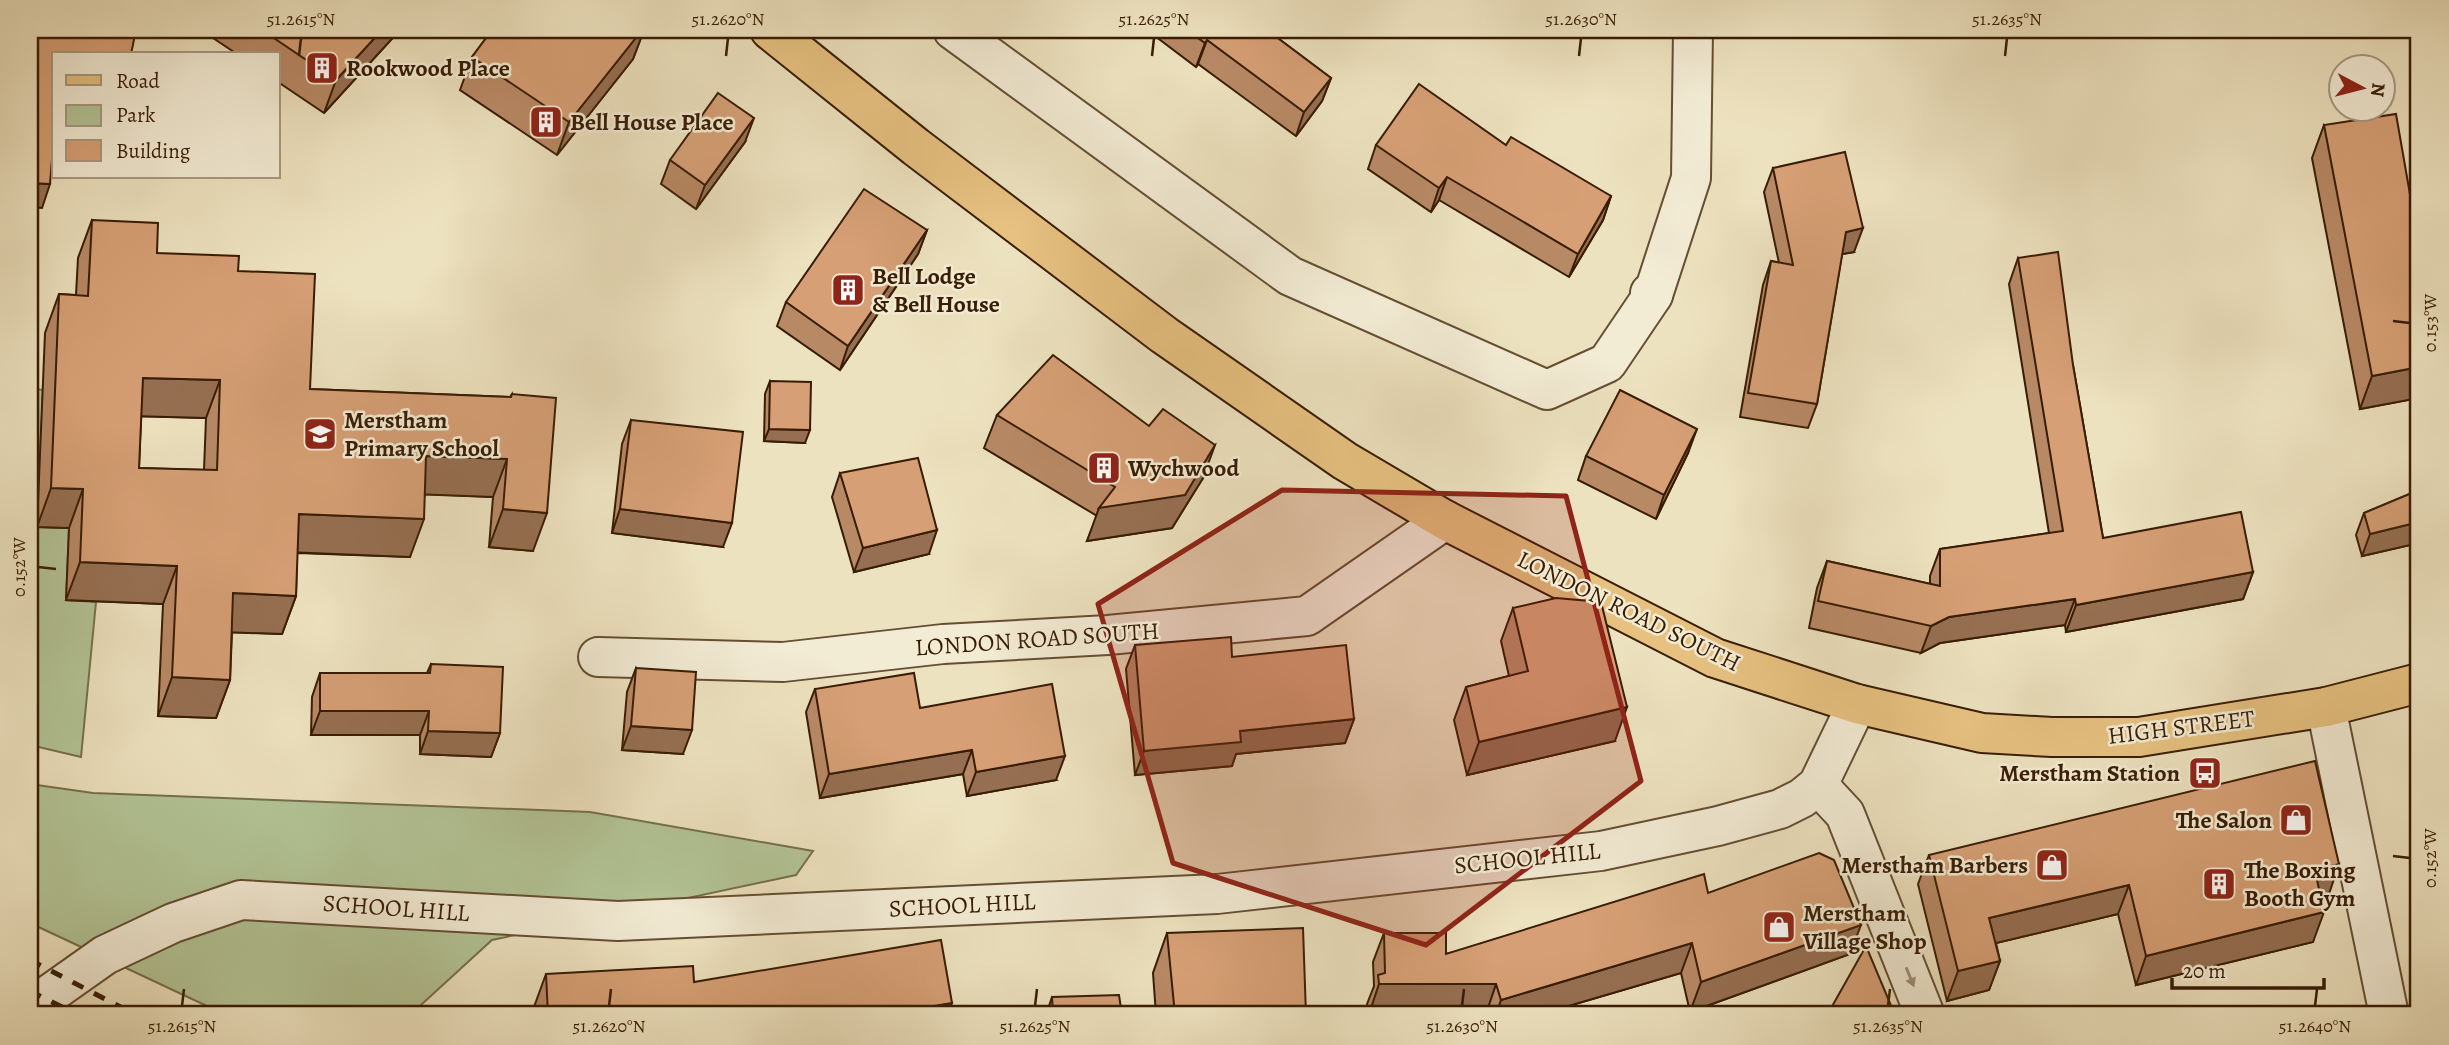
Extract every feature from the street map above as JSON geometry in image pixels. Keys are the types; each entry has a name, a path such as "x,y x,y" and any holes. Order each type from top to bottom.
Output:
{"main road":[{"name":"LONDON ROAD SOUTH","path":"769,30 916,148 1164,335 1345,461 1445,520 1714,657 1857,704"},
{"name":"HIGH STREET","path":"1857,704 1983,733 2066,738 2139,737 2326,708 2419,683"}],"street":[{"path":"953,30 1290,276 1547,390 1607,363 1652,294 1691,178 1693,30"},
{"name":"LONDON ROAD SOUTH","path":"598,657 783,662 943,644 1108,635 1307,616 1445,520"},
{"path":"1857,704 1818,785 1845,814 1925,1015"},
{"path":"2326,708 2389,1015"},
{"name":"SCHOOL HILL","path":"30,1008 105,956 173,923 242,900 618,921 1217,894 1601,851 1718,827 1780,809 1802,798 1818,785"}],"highlighted area":[{"path":"1282,490 1566,496 1641,781 1426,945 1173,863 1098,604"}],"green space":[{"path":"30,388 43,390 37,526 69,528 66,600 96,602 81,757 30,745"},
{"path":"30,784 93,793 590,812 813,851 796,875 492,940 410,1015 226,1015 30,923"}],"building":[{"path":"30,30 136,30 131,52 52,52 50,184 30,183"},
{"path":"262,30 382,30 336,80"},
{"name":"Bell House Place","path":"492,30 642,30 569,122 472,57"},
{"path":"1187,30 1267,30 1331,78 1304,112 1207,40 1205,43"},
{"path":"1419,84 1506,145 1511,137 1611,196 1578,254 1447,177 1439,188 1376,145"},
{"path":"718,93 754,118 705,185 670,160"},
{"path":"2396,114 2419,246 2419,367 2372,376 2324,125 2344,122 2396,122"},
{"path":"1845,152 1863,228 1846,232 1817,404 1748,393 1771,261 1793,265 1773,168"},
{"name":"Bell Lodge & Bell House","path":"864,189 927,230 848,346 786,302"},
{"path":"92,220 158,223 157,253 239,256 238,271 315,274 310,389 511,397 512,394 556,398 547,513 503,509 507,459 426,456 424,519 299,514 296,596 233,593 230,680 172,677 177,566 80,562 83,489 51,488 59,294 88,296","holes":["143,378 220,380 217,470 139,468"]},
{"path":"2058,252 2073,365 2103,538 2241,512 2253,572 2076,605 2075,599 1949,617 1931,626 1818,601 1827,561 1940,586 1940,549 2063,531 2018,258"},
{"path":"1053,355 1149,426 1163,409 1215,445 1185,495 1099,508 1115,487 997,415"},
{"path":"770,381 811,382 810,430 769,429"},
{"path":"1620,390 1697,429 1664,495 1586,456"},
{"path":"631,420 743,432 732,523 620,509"},
{"path":"918,458 937,530 863,548 840,473"},
{"path":"2419,490 2419,522 2370,534 2364,513"},
{"path":"1556,598 1601,602 1627,707 1479,742 1466,687 1528,671 1513,608"},
{"path":"1231,637 1232,657 1346,645 1354,719 1240,731 1241,742 1144,751 1135,645"},
{"path":"431,664 503,667 500,733 428,731 429,711 320,711 320,673 430,673"},
{"path":"636,668 696,672 692,730 631,726"},
{"path":"914,673 920,708 1052,684 1065,756 976,772 972,750 829,774 815,689"},
{"path":"2315,761 2339,864 2315,871 2324,912 2146,956 2129,885 1989,918 2000,961 1958,971 1929,855"},
{"path":"1819,853 1834,860 1861,925 1701,982 1692,943 1501,1000 1496,984 1379,984 1378,975 1385,973 1384,933 1446,933 1446,954 1704,874 1708,893"},
{"path":"1303,928 1306,1015 1175,1015 1167,933"},
{"path":"941,940 952,1003 881,1015 548,1015 546,974 693,966 694,982"},
{"path":"1866,946 1895,1015 1833,1015 1830,1010"},
{"path":"1119,995 1122,1015 1053,1015 1052,997"}],"railway":[{"path":"30,960 136,1015"},
{"path":"30,991 78,1015"}],"place":[{"name":"Rookwood Place","path":"322,68"},
{"name":"Bell House Place","path":"546,122"},
{"name":"Bell Lodge & Bell House","path":"848,290"},
{"name":"Merstham Primary School","path":"320,434"},
{"name":"Wychwood","path":"1104,468"},
{"name":"Merstham Station","path":"2205,773"},
{"name":"The Salon","path":"2296,820"},
{"name":"Merstham Barbers","path":"2052,865"},
{"name":"The Boxing Booth Gym","path":"2219,884"},
{"name":"Merstham Village Shop","path":"1779,927"}]}
